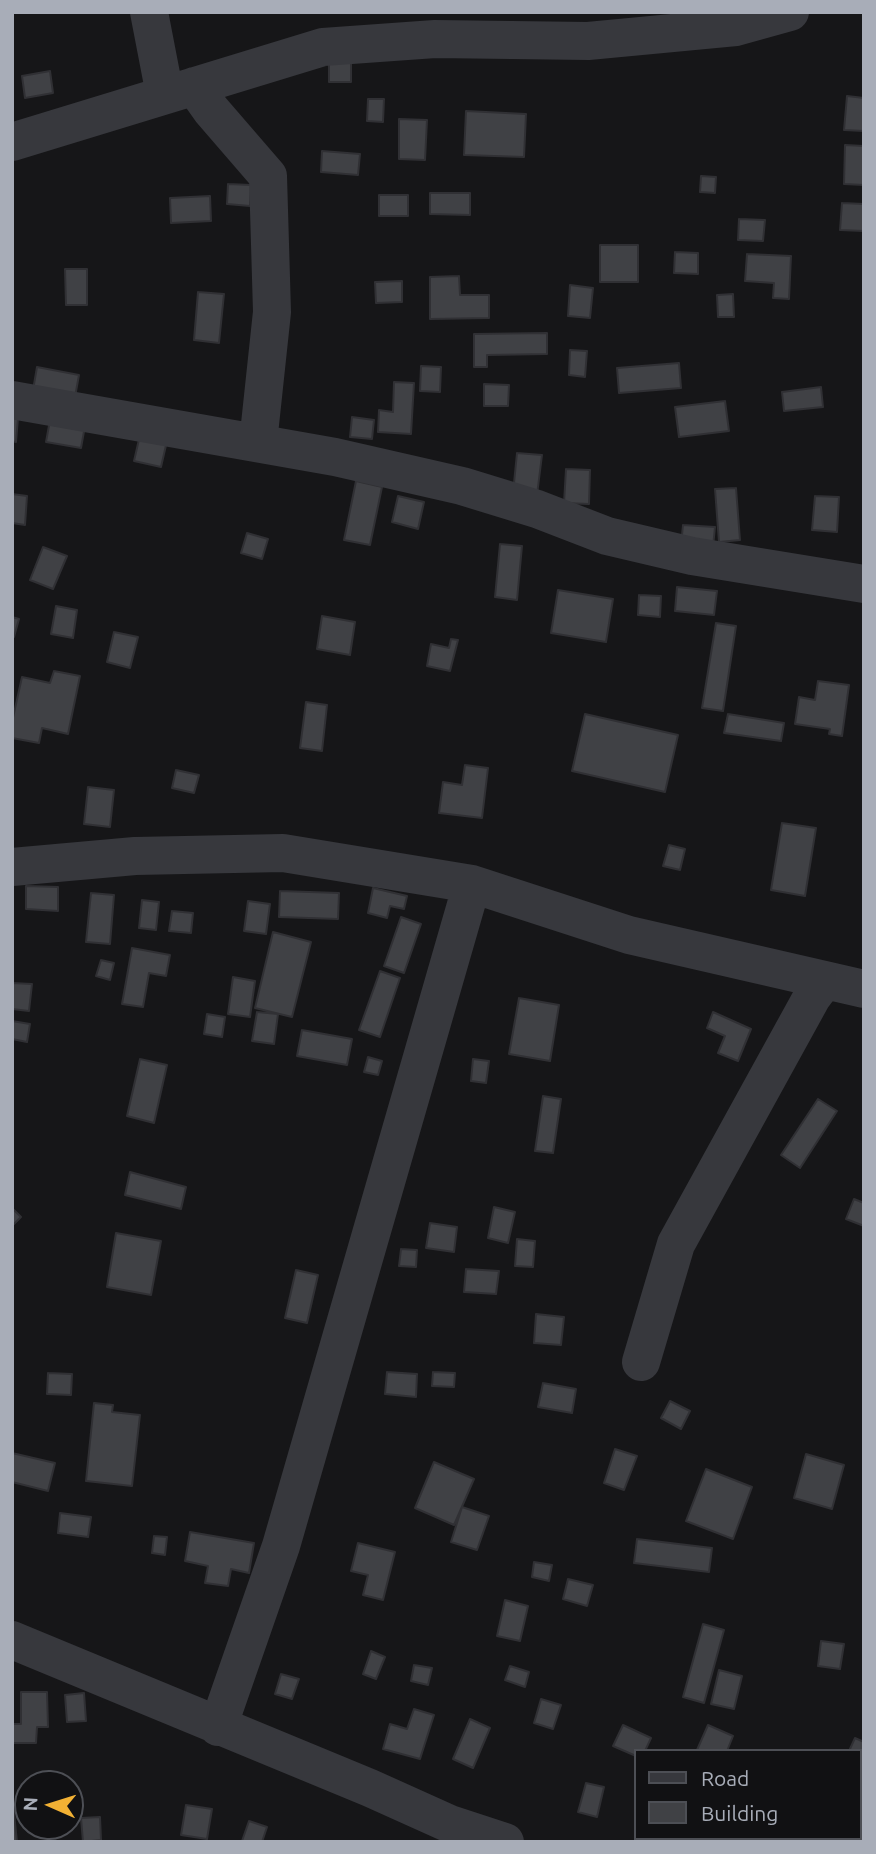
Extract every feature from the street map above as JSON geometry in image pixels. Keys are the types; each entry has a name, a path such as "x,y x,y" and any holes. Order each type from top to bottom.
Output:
{"street":[{"path":"149,12 180,91 211,110 268,176 272,312 258,443"},
{"path":"12,142 323,47 435,39 587,41 790,12"},
{"path":"12,400 335,457 462,486 537,509 619,539 692,556 864,584"},
{"path":"12,867 135,856 283,853 471,884 629,935 864,989"},
{"path":"218,1727 281,1546 471,884"},
{"path":"641,1362 676,1244 812,997 824,981"},
{"path":"12,1640 370,1788 450,1824 505,1842"}],"building":[{"path":"329,62 351,62 351,82 329,82"},
{"path":"50,71 53,93 25,98 22,76"},
{"path":"847,96 864,98 864,131 844,130"},
{"path":"368,99 384,99 383,122 367,121"},
{"path":"466,111 526,114 524,157 464,155"},
{"path":"399,119 427,120 425,160 399,159"},
{"path":"845,145 864,146 864,185 844,184"},
{"path":"322,151 360,154 358,175 321,172"},
{"path":"701,176 716,177 715,193 700,192"},
{"path":"228,184 251,185 250,206 227,204"},
{"path":"430,193 470,193 470,215 430,214"},
{"path":"379,195 408,195 408,216 379,216"},
{"path":"210,196 211,221 171,223 170,198"},
{"path":"842,203 864,204 864,231 840,230"},
{"path":"739,219 765,220 763,241 738,240"},
{"path":"600,245 638,245 638,282 600,282"},
{"path":"675,252 698,253 698,274 674,273"},
{"path":"747,254 791,256 789,299 773,298 774,283 745,281"},
{"path":"65,269 87,269 87,305 66,305"},
{"path":"459,276 460,295 489,295 489,318 430,319 430,277"},
{"path":"402,281 402,302 376,303 375,282"},
{"path":"570,285 593,288 590,318 568,316"},
{"path":"198,292 224,294 219,343 194,340"},
{"path":"733,294 734,317 718,317 717,295"},
{"path":"547,333 547,354 487,355 487,367 474,367 474,334"},
{"path":"570,350 587,351 585,377 569,375"},
{"path":"679,363 681,388 619,393 617,368"},
{"path":"421,366 441,367 440,392 420,391"},
{"path":"37,367 79,375 75,397 33,390"},
{"path":"394,382 414,383 411,434 378,432 379,410 393,412"},
{"path":"484,384 509,385 508,406 484,406"},
{"path":"821,387 823,407 784,411 782,392"},
{"path":"725,401 729,431 679,437 675,407"},
{"path":"352,417 374,420 372,439 350,437"},
{"path":"12,418 18,418 16,442 12,441"},
{"path":"50,420 85,426 81,448 46,442"},
{"path":"140,435 167,441 161,467 134,461"},
{"path":"517,453 542,455 537,495 513,493"},
{"path":"566,469 590,470 589,504 564,503"},
{"path":"356,481 382,487 370,545 344,540"},
{"path":"736,488 740,540 719,542 715,489"},
{"path":"12,494 27,496 25,525 12,523"},
{"path":"398,496 424,502 418,529 392,522"},
{"path":"815,496 839,497 837,532 812,530"},
{"path":"683,525 715,527 713,547 681,545"},
{"path":"247,533 268,539 262,559 241,553"},
{"path":"500,544 522,546 517,600 495,597"},
{"path":"43,547 67,556 53,589 30,580"},
{"path":"677,587 717,591 714,615 675,611"},
{"path":"558,590 613,599 606,642 551,633"},
{"path":"639,595 661,596 660,617 638,615"},
{"path":"56,606 77,610 73,638 51,634"},
{"path":"322,616 355,622 350,655 317,649"},
{"path":"12,617 19,619 14,637 12,637"},
{"path":"716,623 736,626 723,711 702,708"},
{"path":"114,632 138,637 130,668 107,662"},
{"path":"451,639 458,640 450,671 427,666 431,644 449,648"},
{"path":"54,671 80,676 68,734 42,728 39,743 12,738 12,722 22,677 50,683"},
{"path":"818,681 849,685 842,736 829,734 830,729 795,724 799,697 815,700"},
{"path":"306,702 327,705 322,751 300,748"},
{"path":"585,714 678,735 665,792 572,771"},
{"path":"728,714 784,723 781,741 724,733"},
{"path":"465,765 488,768 482,818 439,813 443,782 462,785"},
{"path":"176,770 199,775 194,793 172,788"},
{"path":"88,787 114,790 110,827 84,824"},
{"path":"782,823 816,828 805,896 771,890"},
{"path":"669,845 685,849 680,870 663,866"},
{"path":"26,886 58,887 58,911 26,909"},
{"path":"373,888 407,896 404,909 390,906 387,918 368,913"},
{"path":"280,891 339,893 338,919 279,917"},
{"path":"91,893 114,895 110,944 86,942"},
{"path":"142,900 159,902 156,930 139,928"},
{"path":"248,901 270,904 266,934 244,931"},
{"path":"172,911 193,913 191,933 169,931"},
{"path":"401,917 421,924 404,973 384,966"},
{"path":"273,932 311,942 292,1017 255,1008"},
{"path":"132,948 170,955 166,976 149,973 143,1007 122,1004"},
{"path":"101,960 114,963 110,980 96,976"},
{"path":"380,971 400,978 380,1037 359,1030"},
{"path":"233,977 255,981 250,1017 228,1014"},
{"path":"12,983 32,984 29,1011 12,1009"},
{"path":"519,998 559,1005 550,1061 509,1054"},
{"path":"257,1012 278,1014 274,1044 252,1041"},
{"path":"713,1012 751,1029 738,1061 718,1053 725,1036 707,1028"},
{"path":"207,1014 225,1017 222,1037 204,1034"},
{"path":"12,1021 30,1024 27,1042 12,1039"},
{"path":"302,1030 352,1039 347,1065 297,1056"},
{"path":"368,1057 382,1061 378,1075 364,1072"},
{"path":"140,1059 167,1065 154,1123 127,1116"},
{"path":"473,1059 489,1061 486,1083 471,1081"},
{"path":"543,1096 561,1099 553,1153 535,1151"},
{"path":"818,1099 837,1111 800,1168 781,1155"},
{"path":"130,1172 186,1187 181,1209 125,1195"},
{"path":"854,1199 864,1203 864,1226 846,1219"},
{"path":"494,1207 515,1212 508,1243 488,1238"},
{"path":"12,1208 21,1217 12,1226"},
{"path":"430,1223 457,1227 454,1252 426,1248"},
{"path":"116,1233 161,1241 151,1295 107,1287"},
{"path":"517,1239 535,1241 533,1267 515,1266"},
{"path":"401,1249 417,1250 416,1267 399,1266"},
{"path":"466,1269 499,1271 496,1294 464,1292"},
{"path":"296,1270 318,1275 307,1323 285,1318"},
{"path":"536,1314 564,1317 561,1345 534,1343"},
{"path":"387,1372 417,1374 416,1397 385,1394"},
{"path":"433,1372 455,1373 454,1387 432,1386"},
{"path":"48,1373 72,1374 71,1395 47,1394"},
{"path":"543,1383 576,1389 572,1413 538,1407"},
{"path":"670,1401 690,1411 681,1429 661,1418"},
{"path":"94,1403 113,1405 112,1412 140,1415 132,1486 86,1481"},
{"path":"615,1449 637,1456 624,1490 604,1483"},
{"path":"12,1453 55,1463 48,1491 12,1482"},
{"path":"806,1454 844,1465 832,1509 794,1498"},
{"path":"434,1462 474,1479 454,1525 415,1508"},
{"path":"706,1469 752,1487 733,1539 686,1521"},
{"path":"462,1507 489,1516 477,1550 451,1542"},
{"path":"60,1513 91,1517 88,1537 58,1533"},
{"path":"190,1532 254,1543 249,1573 231,1569 228,1586 205,1583 208,1566 185,1561"},
{"path":"154,1536 167,1537 165,1555 152,1553"},
{"path":"637,1539 712,1548 709,1572 634,1563"},
{"path":"358,1543 395,1552 383,1600 363,1595 368,1575 351,1571"},
{"path":"534,1562 552,1565 549,1581 532,1577"},
{"path":"568,1579 593,1585 587,1606 563,1599"},
{"path":"505,1600 528,1606 520,1641 497,1636"},
{"path":"703,1624 724,1630 704,1703 683,1697"},
{"path":"821,1641 844,1644 840,1669 818,1666"},
{"path":"371,1651 385,1657 376,1679 363,1674"},
{"path":"414,1665 432,1668 428,1685 411,1681"},
{"path":"510,1666 529,1672 525,1687 505,1680"},
{"path":"719,1670 742,1676 734,1709 711,1704"},
{"path":"281,1674 299,1679 292,1699 275,1694"},
{"path":"21,1692 47,1692 48,1727 37,1727 36,1743 12,1743 12,1724 21,1724"},
{"path":"84,1693 86,1721 67,1722 65,1695"},
{"path":"541,1699 561,1705 553,1729 534,1723"},
{"path":"414,1709 434,1715 420,1759 383,1749 390,1724 407,1729"},
{"path":"470,1719 490,1728 473,1768 453,1759"},
{"path":"623,1725 651,1738 646,1749 634,1749 634,1755 613,1746"},
{"path":"708,1725 733,1736 728,1749 697,1749"},
{"path":"855,1738 864,1742 864,1768 862,1749 850,1749"},
{"path":"586,1783 604,1787 597,1817 578,1812"},
{"path":"13,1803 14,1840 17,1842 12,1842"},
{"path":"186,1805 212,1809 207,1839 181,1835"},
{"path":"100,1817 101,1840 83,1842 84,1818"},
{"path":"249,1821 267,1827 262,1842 242,1841"}]}
